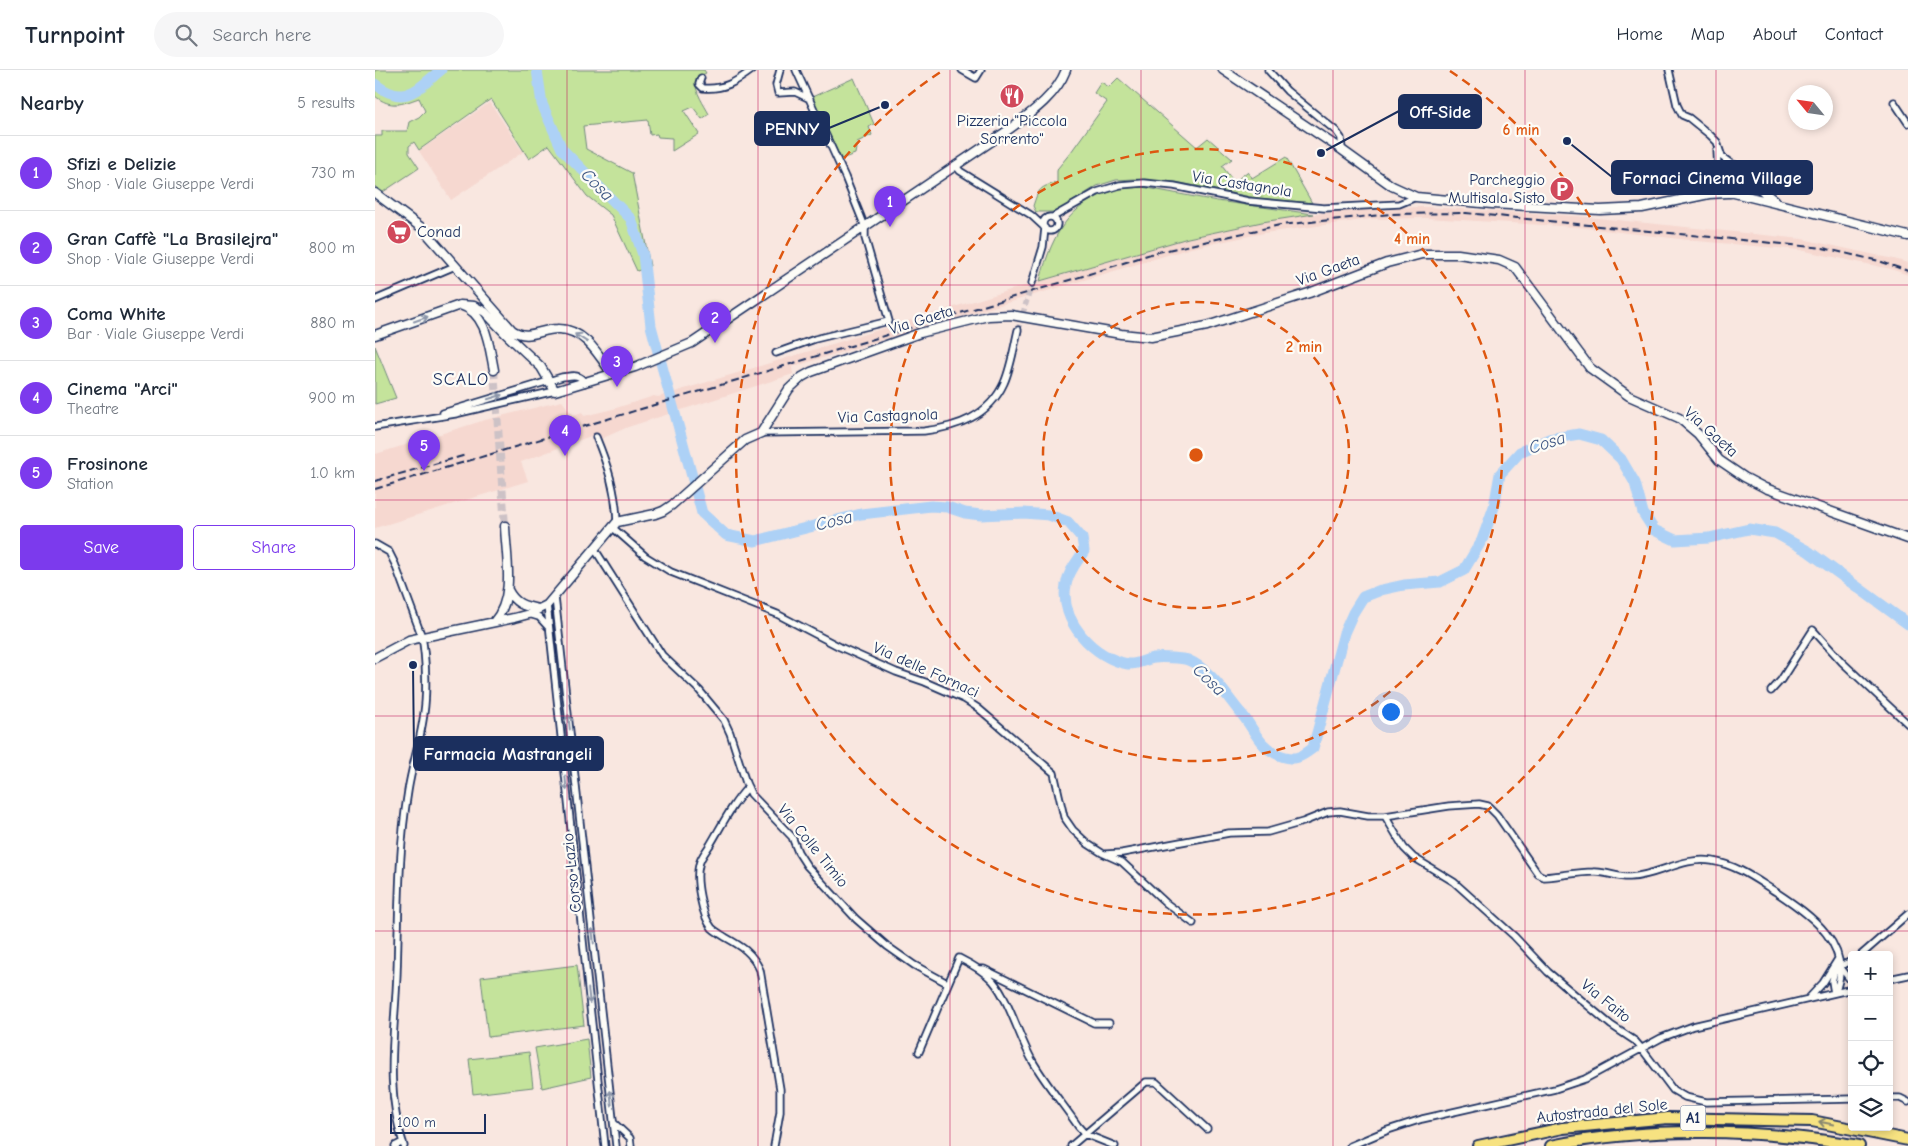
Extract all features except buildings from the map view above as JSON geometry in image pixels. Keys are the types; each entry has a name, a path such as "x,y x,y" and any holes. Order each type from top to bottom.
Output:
{"highway":[{"name":"Autostrada del Sole","path":"1479,1146 1563,1128 1668,1118 1812,1121 1908,1140"},
{"name":"Autostrada del Sole","path":"1551,1146 1639,1135 1706,1133 1765,1134 1859,1146"}],"main road":[{"path":"460,305 479,308 536,360 547,381 555,391 612,374 677,350 692,343 1004,133 1044,102 1066,70"},
{"path":"1223,70 1392,186 1416,197 1492,204 1600,210 1642,208 1709,194 1730,193 1743,185 1744,173"},
{"path":"1684,200 1706,187 1725,166 1733,164 1741,169 1765,194 1782,206"},
{"path":"1717,174 1718,186 1730,193 1908,236"},
{"path":"375,193 421,228 455,266 474,291 509,327 517,333 527,335 558,329 570,331 582,337 592,346 612,374"},
{"name":"Via Gaeta","path":"614,525 655,514 671,505 745,440 761,433 789,389 811,372 920,333 962,321 989,316 1011,315 1121,334 1151,337 1207,326 1309,292 1387,263 1422,254 1458,254 1499,260 1515,267 1589,368 1629,396 1679,418 1697,434 1719,460 1744,477 1765,488 1908,539"},
{"path":"375,335 471,302 474,291"},
{"path":"474,291 494,370"},
{"path":"460,305 469,308 483,324"},
{"path":"375,658 409,640 514,618 529,614 547,605 614,525"},
{"path":"494,622 505,604 507,588 505,526"},
{"path":"507,588 516,602 523,606 539,609"},
{"path":"514,618 516,602"},
{"path":"505,604 514,618"}],"street":[{"path":"701,78 699,84 703,88 721,87 734,83 752,70"},
{"path":"780,70 776,85 778,93 795,92 810,100"},
{"path":"776,353 815,339 889,321 865,238 865,227 845,177 796,70"},
{"path":"962,70 976,78 981,70"},
{"path":"1268,70 1287,91 1338,133 1342,141 1342,150"},
{"path":"1669,70 1681,114 1710,135 1717,142 1722,157 1733,164"},
{"path":"1894,102 1908,123"},
{"path":"1710,135 1718,157 1717,174"},
{"path":"955,166 1031,215 1045,228 1049,230 1055,227 1057,220 1051,217 1031,215"},
{"name":"Via Castagnola","path":"1051,217 1069,209 1097,192 1120,185 1144,182 1248,201 1324,208 1399,204 1416,197"},
{"path":"1043,246 1069,209"},
{"path":"1032,283 1043,246 1044,221 1051,217"},
{"path":"375,300 455,266"},
{"name":"Via Castagnola","path":"761,433 924,432 948,428 973,418 991,402 1004,383 1019,330"},
{"path":"415,422 547,381 577,376 581,377 585,383"},
{"path":"375,427 415,422 555,391"},
{"path":"596,437 609,469 614,490 614,525"},
{"name":"Via delle Fornaci","path":"614,525 645,556 671,572 777,614 840,646 896,672 964,699 978,708 1054,773 1063,817 1073,830 1088,844 1122,862 1166,903 1193,923"},
{"path":"375,544 389,552 395,564 422,637 424,650 425,712 408,791 401,857 391,1078 392,1096 403,1144 395,1146"},
{"name":"Via Colle Timio","path":"595,548 662,655 699,690 724,720 751,794 792,837 801,858 807,866 856,919 887,946 914,965 947,983"},
{"name":"Corso Lazio","path":"555,597 616,1146"},
{"name":"Corso Lazio","path":"547,605 605,1146"},
{"path":"529,614 539,617 550,630"},
{"path":"1771,691 1781,680 1813,630 1842,662 1908,724"},
{"path":"748,787 722,822 703,856 699,865 698,878 701,903 713,929 743,946 752,955 760,970 780,1089 780,1112 774,1146"},
{"path":"1106,854 1123,853 1229,833 1268,832 1303,822 1328,812 1340,811 1368,816 1385,816 1449,806 1479,804 1488,806 1497,815 1538,874 1544,876 1596,871 1617,877 1631,877 1687,862 1710,861 1727,865 1749,874 1815,921 1826,933 1835,947 1838,958 1840,979 1835,993"},
{"name":"Via Faito","path":"1385,816 1404,848 1413,857 1454,882 1514,936 1548,972 1611,1025 1635,1041 1673,1090 1685,1097 1706,1102 1848,1099"},
{"path":"1866,951 1908,914"},
{"path":"919,1052 959,958 978,968 998,988 1033,1062 1085,1134 1115,1146"},
{"path":"1838,958 1842,964 1848,962"},
{"path":"1808,1000 1839,968 1848,963"},
{"path":"978,968 984,969 1094,1023 1109,1023"},
{"path":"1839,968 1848,978"},
{"path":"1893,979 1908,975"},
{"path":"1350,1146 1388,1130 1422,1119 1555,1089 1585,1079 1661,1038 1693,1026 1848,990"},
{"path":"1071,1146 1146,1082 1151,1081 1156,1082 1207,1129"},
{"path":"1893,1098 1900,1098 1908,1102"},
{"path":"614,1123 630,1138 631,1146"}],"shaded area":[{"path":"490,102 523,152 451,200 419,151"},
{"path":"1426,207 1578,216 1802,239 1908,263 1908,275 1891,269 1800,250 1697,241 1577,227 1426,218 1370,219 1264,233 1191,248 792,367 793,374 628,427 601,439 596,434 521,462 528,481 375,528 375,450 376,454 485,420 562,401 573,415 582,412 584,416 613,409 1188,238 1262,222 1314,214 1369,208"}],"green space":[{"path":"375,70 704,70 706,73 697,78 696,85 698,94 709,114 702,119 693,107 684,111 699,134 672,151 672,138 658,137 657,134 650,135 648,120 583,126 586,149 632,173 650,266 637,271 611,215 587,196 549,145 529,159 491,99 419,150 414,142 409,146 409,153 419,168 383,192 375,186 375,136 382,136 382,131 407,131 409,122 419,117 425,111 419,98 391,104 375,96"},
{"path":"854,78 874,124 869,127 872,135 857,142 855,154 841,159 812,97"},
{"path":"1118,78 1197,147 1208,138 1232,159 1222,166 1234,182 1247,172 1252,178 1286,157 1312,203 1256,198 1176,182 1134,179 1116,180 1097,186 1056,212 1036,212 1033,206 1038,192 1043,187 1057,183 1058,168 1107,102 1094,93 1101,82 1109,87"},
{"path":"1128,187 1142,187 1217,201 1314,214 1262,222 1188,238 1040,281 1051,246 1068,219 1079,208 1093,199"},
{"path":"375,346 396,398 375,404"},
{"path":"577,965 584,1025 488,1037 481,977"},
{"path":"587,1039 591,1077 542,1088 535,1048"},
{"path":"529,1052 533,1087 473,1094 469,1059"}],"waterway":[{"name":"Cosa","path":"375,84 385,91 402,95 417,89 441,70"},
{"name":"Cosa","path":"537,70 542,104 562,149 631,219 643,255 651,326 702,513 726,535 755,541 861,514 931,506 947,507 965,513 981,515 1024,513 1049,515 1068,522 1082,538 1084,551 1069,576 1065,598 1068,612 1082,636 1103,654 1128,664 1135,664 1154,658 1185,659 1196,664 1216,682 1244,717 1260,741 1271,751 1289,758 1301,756 1313,748 1344,633 1363,597 1381,590 1404,585 1440,582 1464,570 1482,540 1494,507 1500,474 1520,452 1549,439 1579,434 1601,440 1621,459 1635,483 1643,513 1654,530 1675,540 1709,538 1749,529 1775,533 1808,551 1908,624"}],"tunnel":[{"path":"1018,330 1032,283"},
{"path":"494,370 505,526"}],"railway":[{"path":"375,489 1154,253 1280,225 1391,214 1466,213 1823,248 1879,261 1908,271"},
{"path":"375,481 466,455"}],"place":[{"name":"Pizzeria \"Piccola Sorrento\"","path":"1012,96"},
{"name":"PENNY","path":"885,105"},
{"name":"Fornaci Cinema Village","path":"1567,141"},
{"name":"Off-Side","path":"1321,153"},
{"name":"Parcheggio Multisala Sisto","path":"1562,189"},
{"name":"Sfizi e Delizie","path":"890,227"},
{"name":"Conad","path":"399,232"},
{"name":"Gran Caffè \"La Brasilejra\"","path":"715,343"},
{"name":"Coma White","path":"617,387"},
{"name":"Cinema \"Arci\"","path":"565,456"},
{"name":"Frosinone","path":"424,471"},
{"name":"Farmacia Mastrangeli","path":"413,665"}],"district":[{"name":"SCALO","path":"461,379"}]}
